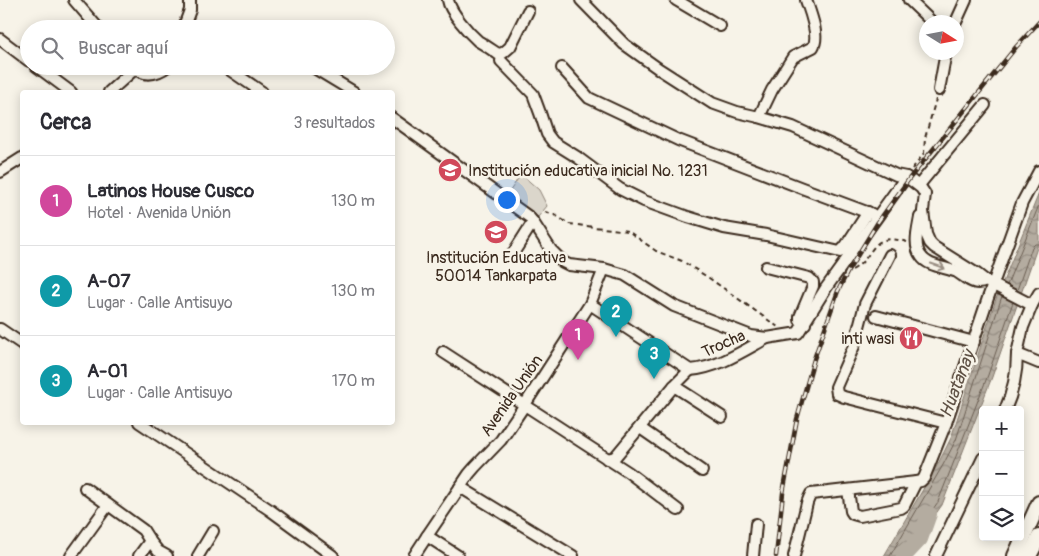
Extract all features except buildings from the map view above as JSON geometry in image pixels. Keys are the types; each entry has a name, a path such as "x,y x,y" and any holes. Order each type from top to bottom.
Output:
{"highway":[{"path":"1014,556 1035,523 1039,503"},
{"path":"1029,556 1039,536"}],"street":[{"path":"74,0 91,20"},
{"path":"186,20 190,10 190,0"},
{"path":"448,0 452,12 477,39 498,54 503,54 510,47 528,11"},
{"path":"582,0 624,44 658,69 712,103 737,112 759,116 794,127 906,178 922,190 926,234 930,243 937,250 992,284 1030,304"},
{"path":"676,0 720,26"},
{"path":"759,116 772,90 793,57 813,47 816,41 814,26 806,0"},
{"path":"908,0 924,15"},
{"path":"959,15 966,0"},
{"path":"0,40 20,54"},
{"path":"939,90 945,60"},
{"path":"501,61 533,94 546,134 553,142 620,188 644,200 688,217 724,228 766,235 840,252 906,178"},
{"path":"562,68 589,98 678,140 872,214"},
{"path":"48,75 68,90"},
{"path":"111,90 127,75"},
{"path":"237,75 259,90"},
{"path":"326,75 351,90"},
{"path":"984,105 922,190 917,236 920,256 927,262 956,272 976,283 992,284"},
{"path":"395,120 529,217 551,250 563,262 604,269 624,275 674,306 751,336 766,338 798,333 872,214"},
{"path":"0,172 20,159"},
{"path":"794,556 808,498 811,494 916,482 924,478 946,423 992,284 1022,203 1039,171"},
{"path":"512,255 533,222"},
{"path":"890,255 865,304 854,346 836,391 837,394 844,397 946,423"},
{"path":"766,267 809,278 813,282 814,286 800,317 800,320 805,324"},
{"name":"Avenida Unión","path":"414,556 474,467 501,440 524,406 590,304 604,269"},
{"path":"1006,406 1017,369 1017,354 1023,327 1030,304 1039,293"},
{"path":"590,304 690,370 674,386 615,457 607,459"},
{"path":"876,316 974,342"},
{"path":"0,329 20,343"},
{"name":"Trocha","path":"690,370 700,370 724,361 766,338"},
{"path":"443,352 607,459 678,510"},
{"path":"1017,354 1039,363"},
{"path":"674,386 722,416"},
{"path":"142,425 270,510 333,556"},
{"path":"640,428 702,472"},
{"path":"936,556 979,467"},
{"path":"848,490 851,511 853,514 860,516 897,510 904,506 916,482"},
{"path":"460,487 573,556"},
{"path":"85,488 143,530 158,550 167,556"},
{"path":"72,556 108,505"},
{"path":"753,556 756,524"},
{"path":"198,556 213,531"},
{"path":"427,536 458,556"},
{"path":"139,556 150,541"}],"path":[{"path":"906,178 924,153 925,138 939,90"},
{"path":"545,212 555,215 569,224 628,231 656,252 682,261 709,278 780,328"}],"shaded area":[{"path":"521,174 539,190 547,206 538,217 508,194"}],"water":[{"path":"1039,193 1039,242 992,377 981,406 979,406 942,505 906,556 884,556 951,438 996,299"}],"waterway":[{"name":"Huatanay","path":"904,556 920,539 929,514"}],"railway":[{"path":"776,556 783,493 797,419 814,359 838,291 878,222 909,179 1016,47 1039,22"}],"place":[{"name":"Institución educativa inicial No. 1231","path":"450,170"},
{"name":"Institución Educativa 50014 Tankarpata","path":"496,232"},
{"name":"A-07","path":"616,337"},
{"name":"inti wasi","path":"911,338"},
{"name":"Latinos House Cusco","path":"578,360"},
{"name":"A-01","path":"654,379"}]}
